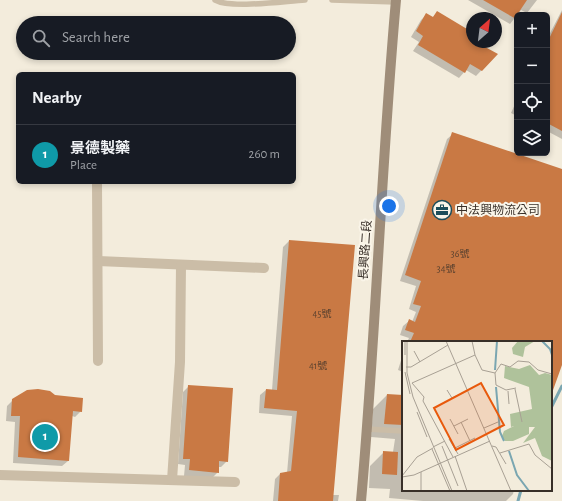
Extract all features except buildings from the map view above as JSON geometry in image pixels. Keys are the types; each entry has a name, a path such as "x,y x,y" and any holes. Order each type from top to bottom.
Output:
{"street":[{"name":"長興路二段","path":"361,501 368,428 389,79 396,1"},
{"path":"97,184 98,361"},
{"path":"98,261 264,268"},
{"path":"172,480 180,362 181,265"},
{"path":"0,475 234,482"}],"lane":[{"path":"215,0 221,4 235,4 305,0"},
{"path":"332,0 396,1"},
{"path":"368,428 402,431"}],"waterway":[{"path":"552,406 562,386"},
{"path":"518,501 521,491"}],"place":[{"name":"中法興物流公司","path":"442,210"},
{"name":"景德製藥","path":"45,437"}]}
